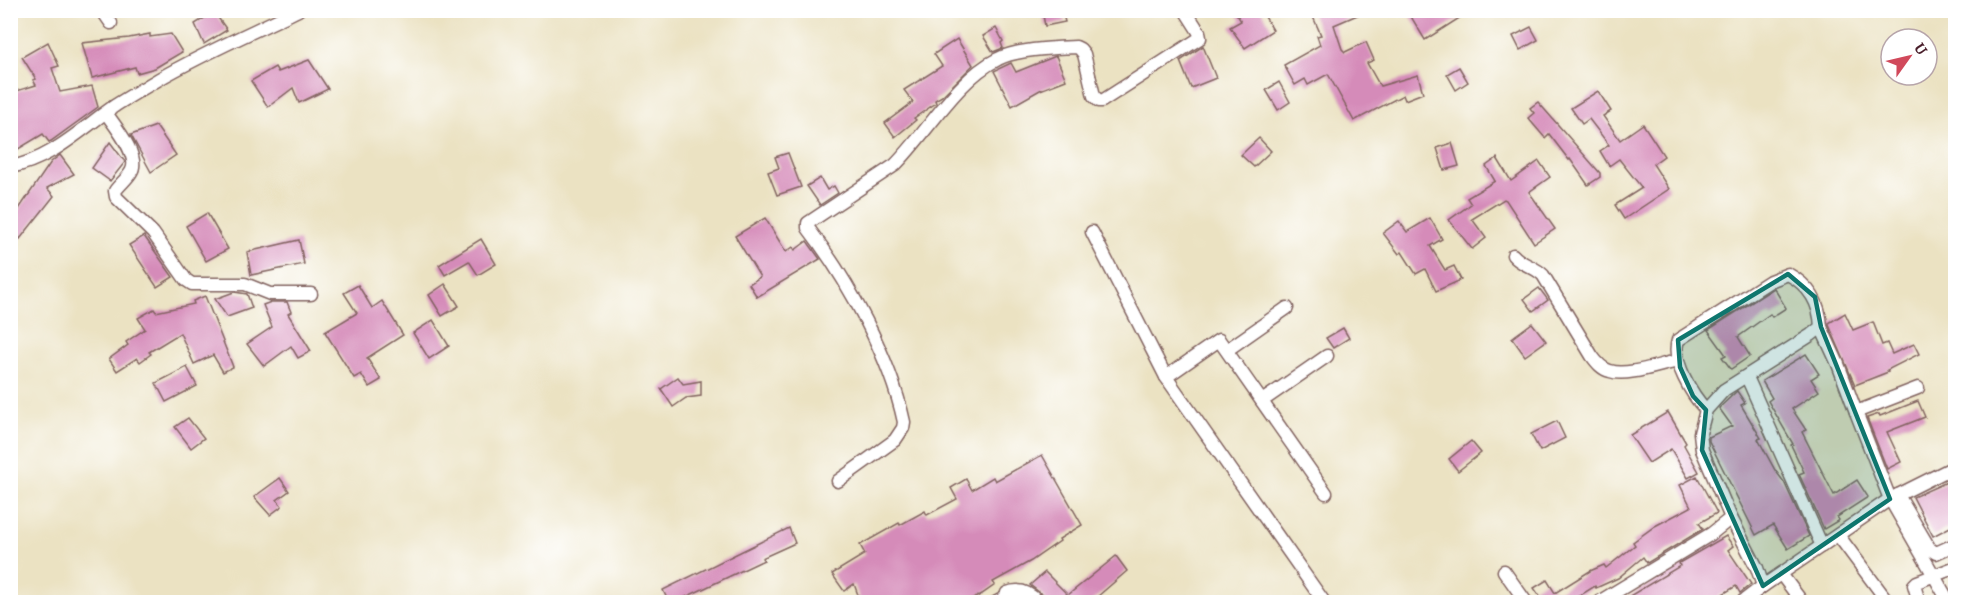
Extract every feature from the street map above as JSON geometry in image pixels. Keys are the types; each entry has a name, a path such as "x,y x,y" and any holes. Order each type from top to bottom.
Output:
{"street":[{"path":"102,10 111,23"},
{"path":"10,167 36,160 160,79 298,10"},
{"path":"838,481 858,464 895,440 904,422 890,375 860,310 808,228 808,223 895,165 956,93 996,60 1014,54 1076,47 1084,54 1096,99 1102,101 1200,38 1200,34 1185,10"},
{"path":"106,113 128,147 133,161 131,173 117,187 115,194 164,247 186,280 196,284 245,284 270,294 311,294"},
{"path":"1092,231 1166,377 1324,603"},
{"path":"1513,255 1520,263 1543,275 1592,356 1608,371 1628,372 1678,361"},
{"path":"1706,410 1693,396 1678,361 1676,351 1678,340 1770,281 1788,274 1801,280 1815,297 1821,314 1821,327 1894,497 1938,574 1956,600"},
{"path":"1227,351 1287,308"},
{"path":"1763,586 1757,567 1731,518 1702,450 1700,433 1706,410 1724,390 1811,336 1821,327"},
{"path":"1166,377 1219,340 1326,493"},
{"path":"1262,401 1327,356"},
{"path":"1747,376 1822,546"},
{"path":"1856,412 1918,388"},
{"path":"1742,603 1763,586 1894,497 1956,466"},
{"path":"1894,497 1930,549 1936,553 1956,544"},
{"path":"1599,603 1711,534 1731,518"},
{"path":"1838,535 1888,603"},
{"path":"1919,603 1914,585 1921,579 1956,567"},
{"path":"1504,571 1526,603"},
{"path":"1781,574 1803,603"},
{"path":"1938,574 1949,603"},
{"path":"1007,592 1024,591 1033,596 1038,603"}],"lane":[{"path":"991,603 1007,592"}],"highlighted area":[{"path":"1788,274 1815,297 1821,327 1890,499 1763,586 1702,450 1706,410 1693,396 1680,367 1678,340"}],"building":[{"path":"1042,10 1062,10 1065,22 1045,26"},
{"path":"1234,10 1261,10 1273,30 1245,48 1230,27 1241,21"},
{"path":"1310,10 1369,10 1334,25 1342,49 1345,52 1366,42 1374,60 1367,63 1380,86 1418,75 1423,93 1405,100 1403,95 1354,121 1328,74 1308,85 1305,79 1295,85 1284,65 1320,45 1317,36 1321,35"},
{"path":"1407,10 1472,10 1425,40"},
{"path":"214,12 227,30 204,44 195,24"},
{"path":"1531,27 1538,40 1520,50 1513,36"},
{"path":"996,28 1003,41 1001,43 1003,48 993,52 983,36"},
{"path":"150,34 150,37 171,34 182,52 155,68 137,73 135,67 92,78 82,43"},
{"path":"957,39 973,65 942,96 935,100 936,103 914,118 916,120 895,137 885,123 913,102 904,90 942,66 934,54"},
{"path":"48,42 59,66 52,68 60,92 92,86 98,107 51,141 49,142 43,134 10,154 10,93 36,85 33,80 36,79 22,57"},
{"path":"1203,46 1216,78 1191,88 1180,61"},
{"path":"1056,56 1066,80 1040,90 1012,106 994,71 1011,63 1016,72"},
{"path":"309,60 328,89 299,103 293,88 268,107 251,81 275,67 278,72"},
{"path":"1459,67 1468,82 1456,90 1447,74"},
{"path":"1279,82 1290,102 1278,110 1266,90"},
{"path":"1598,91 1611,111 1603,116 1620,140 1643,124 1664,156 1653,164 1669,189 1624,219 1615,205 1642,188 1619,159 1609,166 1600,151 1609,145 1589,119 1582,124 1571,108"},
{"path":"1538,102 1600,173 1600,177 1588,185 1549,134 1545,138 1528,118 1534,113 1530,108"},
{"path":"156,126 176,155 151,172 131,135"},
{"path":"1259,138 1271,151 1254,167 1241,155"},
{"path":"110,142 125,162 110,181 92,168"},
{"path":"1452,143 1459,166 1444,170 1437,148"},
{"path":"788,153 801,187 777,195 768,172 779,168 775,157"},
{"path":"60,155 74,174 47,188 54,196 20,239 10,226 10,222 51,162"},
{"path":"1497,158 1511,181 1539,161 1550,177 1529,192 1555,229 1534,243 1504,199 1472,219 1486,238 1472,249 1449,220 1471,204 1467,198 1495,181 1486,166"},
{"path":"820,178 827,190 834,186 838,193 820,205 807,186"},
{"path":"207,213 228,249 206,261 186,226"},
{"path":"765,218 786,252 793,247 795,250 807,241 820,259 757,297 749,284 760,277 735,236"},
{"path":"1430,218 1442,239 1430,246 1445,270 1454,266 1461,280 1436,291 1425,269 1416,274 1402,252 1399,254 1383,233 1399,221 1407,232"},
{"path":"144,236 173,277 157,287 129,245"},
{"path":"481,239 496,264 478,275 469,261 445,275 439,265"},
{"path":"299,240 304,264 251,275 247,252"},
{"path":"445,284 459,306 442,316 429,295"},
{"path":"358,285 372,308 382,301 403,335 367,358 381,380 369,387 361,374 354,378 325,332 357,313 344,293"},
{"path":"1539,288 1548,300 1533,311 1524,299"},
{"path":"1774,288 1786,308 1772,317 1770,314 1738,337 1750,356 1731,369 1722,357 1726,355 1708,330"},
{"path":"234,292 247,294 252,308 227,317 215,299"},
{"path":"205,296 233,367 223,372 213,355 194,364 180,333 149,352 151,354 140,362 137,358 117,371 109,359 128,345 126,342 145,329 138,318 154,309 156,312 194,304 193,301"},
{"path":"271,302 287,302 291,312 288,314 311,351 298,358 291,346 264,366 247,344 272,327 263,305"},
{"path":"1845,313 1853,330 1873,322 1882,345 1887,343 1892,354 1914,344 1919,354 1887,370 1888,372 1855,385 1829,325"},
{"path":"433,320 449,346 429,359 413,333"},
{"path":"1532,323 1546,341 1525,356 1512,338"},
{"path":"1343,328 1349,338 1333,348 1326,338"},
{"path":"1806,354 1819,374 1811,379 1819,391 1792,409 1806,430 1802,432 1834,495 1857,480 1868,497 1837,517 1839,520 1824,529 1799,474 1804,472 1791,445 1793,444 1768,401 1772,398 1762,381"},
{"path":"187,367 197,386 166,402 156,383"},
{"path":"678,377 683,384 701,381 701,396 686,398 673,407 661,389"},
{"path":"1737,391 1745,403 1741,405 1761,438 1758,439 1775,470 1784,482 1809,536 1788,549 1773,525 1756,535 1709,441 1709,437 1732,426 1719,408"},
{"path":"1918,401 1925,417 1887,432 1901,462 1887,469 1867,418 1879,414 1880,416"},
{"path":"1668,412 1699,472 1688,478 1671,449 1649,463 1630,435"},
{"path":"188,418 204,438 191,448 175,427"},
{"path":"1557,421 1565,438 1540,451 1531,434"},
{"path":"1471,441 1481,453 1458,471 1449,459"},
{"path":"1042,455 1082,525 1059,539 1060,541 1031,561 993,582 995,585 982,594 966,603 861,603 854,584 844,591 832,574 865,554 860,545 899,523 900,525 925,511 927,515 957,499 951,488 966,479 972,490 993,477 995,481"},
{"path":"1697,476 1717,513 1699,523 1703,529 1647,563 1643,557 1618,578 1596,588 1595,586 1568,603 1541,603 1543,601 1534,588 1547,580 1555,593 1590,571 1604,565 1606,568 1635,545 1633,542 1655,526 1691,507 1680,485"},
{"path":"280,478 289,491 277,500 282,506 270,515 254,497"},
{"path":"1956,478 1956,524 1933,536 1913,497"},
{"path":"789,528 795,543 762,558 764,560 669,603 663,590"},
{"path":"1726,536 1733,546 1728,550 1751,584 1740,593 1736,586 1708,603 1618,603 1680,566 1679,563"},
{"path":"1116,556 1127,571 1090,603 1046,603 1044,596 1030,585 1045,572 1068,595"}]}
